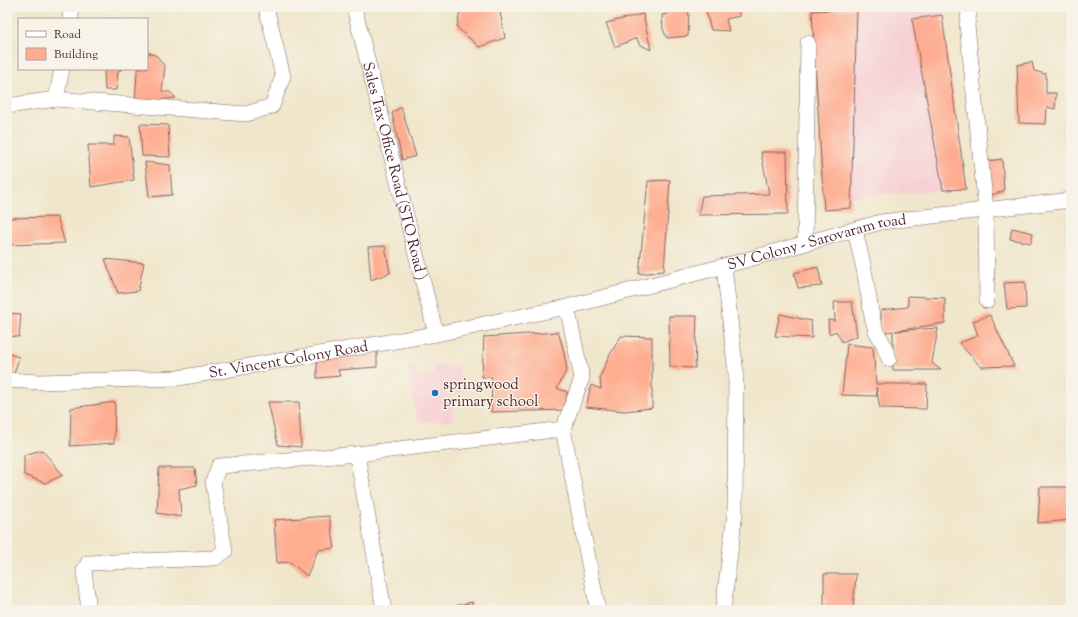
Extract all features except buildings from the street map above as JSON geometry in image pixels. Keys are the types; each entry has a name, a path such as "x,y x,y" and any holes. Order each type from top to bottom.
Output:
{"street":[{"path":"70,18 72,7"},
{"path":"7,106 56,99 246,114 272,106 283,76 266,7"},
{"name":"Sales Tax Office Road (STO Road )","path":"354,7 436,334"},
{"path":"970,7 967,25 986,210 987,301"},
{"path":"805,243 808,43"},
{"path":"56,99 62,70"},
{"name":"SV Colony - Sarovaram road","path":"567,307 724,266 881,222 1071,200"},
{"path":"855,230 876,331 883,343 889,359"},
{"path":"723,610 735,512 736,374 724,266"},
{"path":"567,307 582,378 563,429 598,610"},
{"name":"St. Vincent Colony Road","path":"7,380 39,382 178,378 436,334 567,307"},
{"path":"89,610 84,571 88,563 215,558 225,551 213,482 220,466 357,454 563,429"},
{"path":"357,454 384,610"}],"shaded area":[{"path":"812,7 943,7 942,15 966,189 823,198"},
{"name":"springwood primary school","path":"414,365 419,377 432,375 437,366 458,366 464,392 450,395 453,421 417,422 409,368"}],"place":[{"name":"springwood primary school","path":"435,393"}]}
